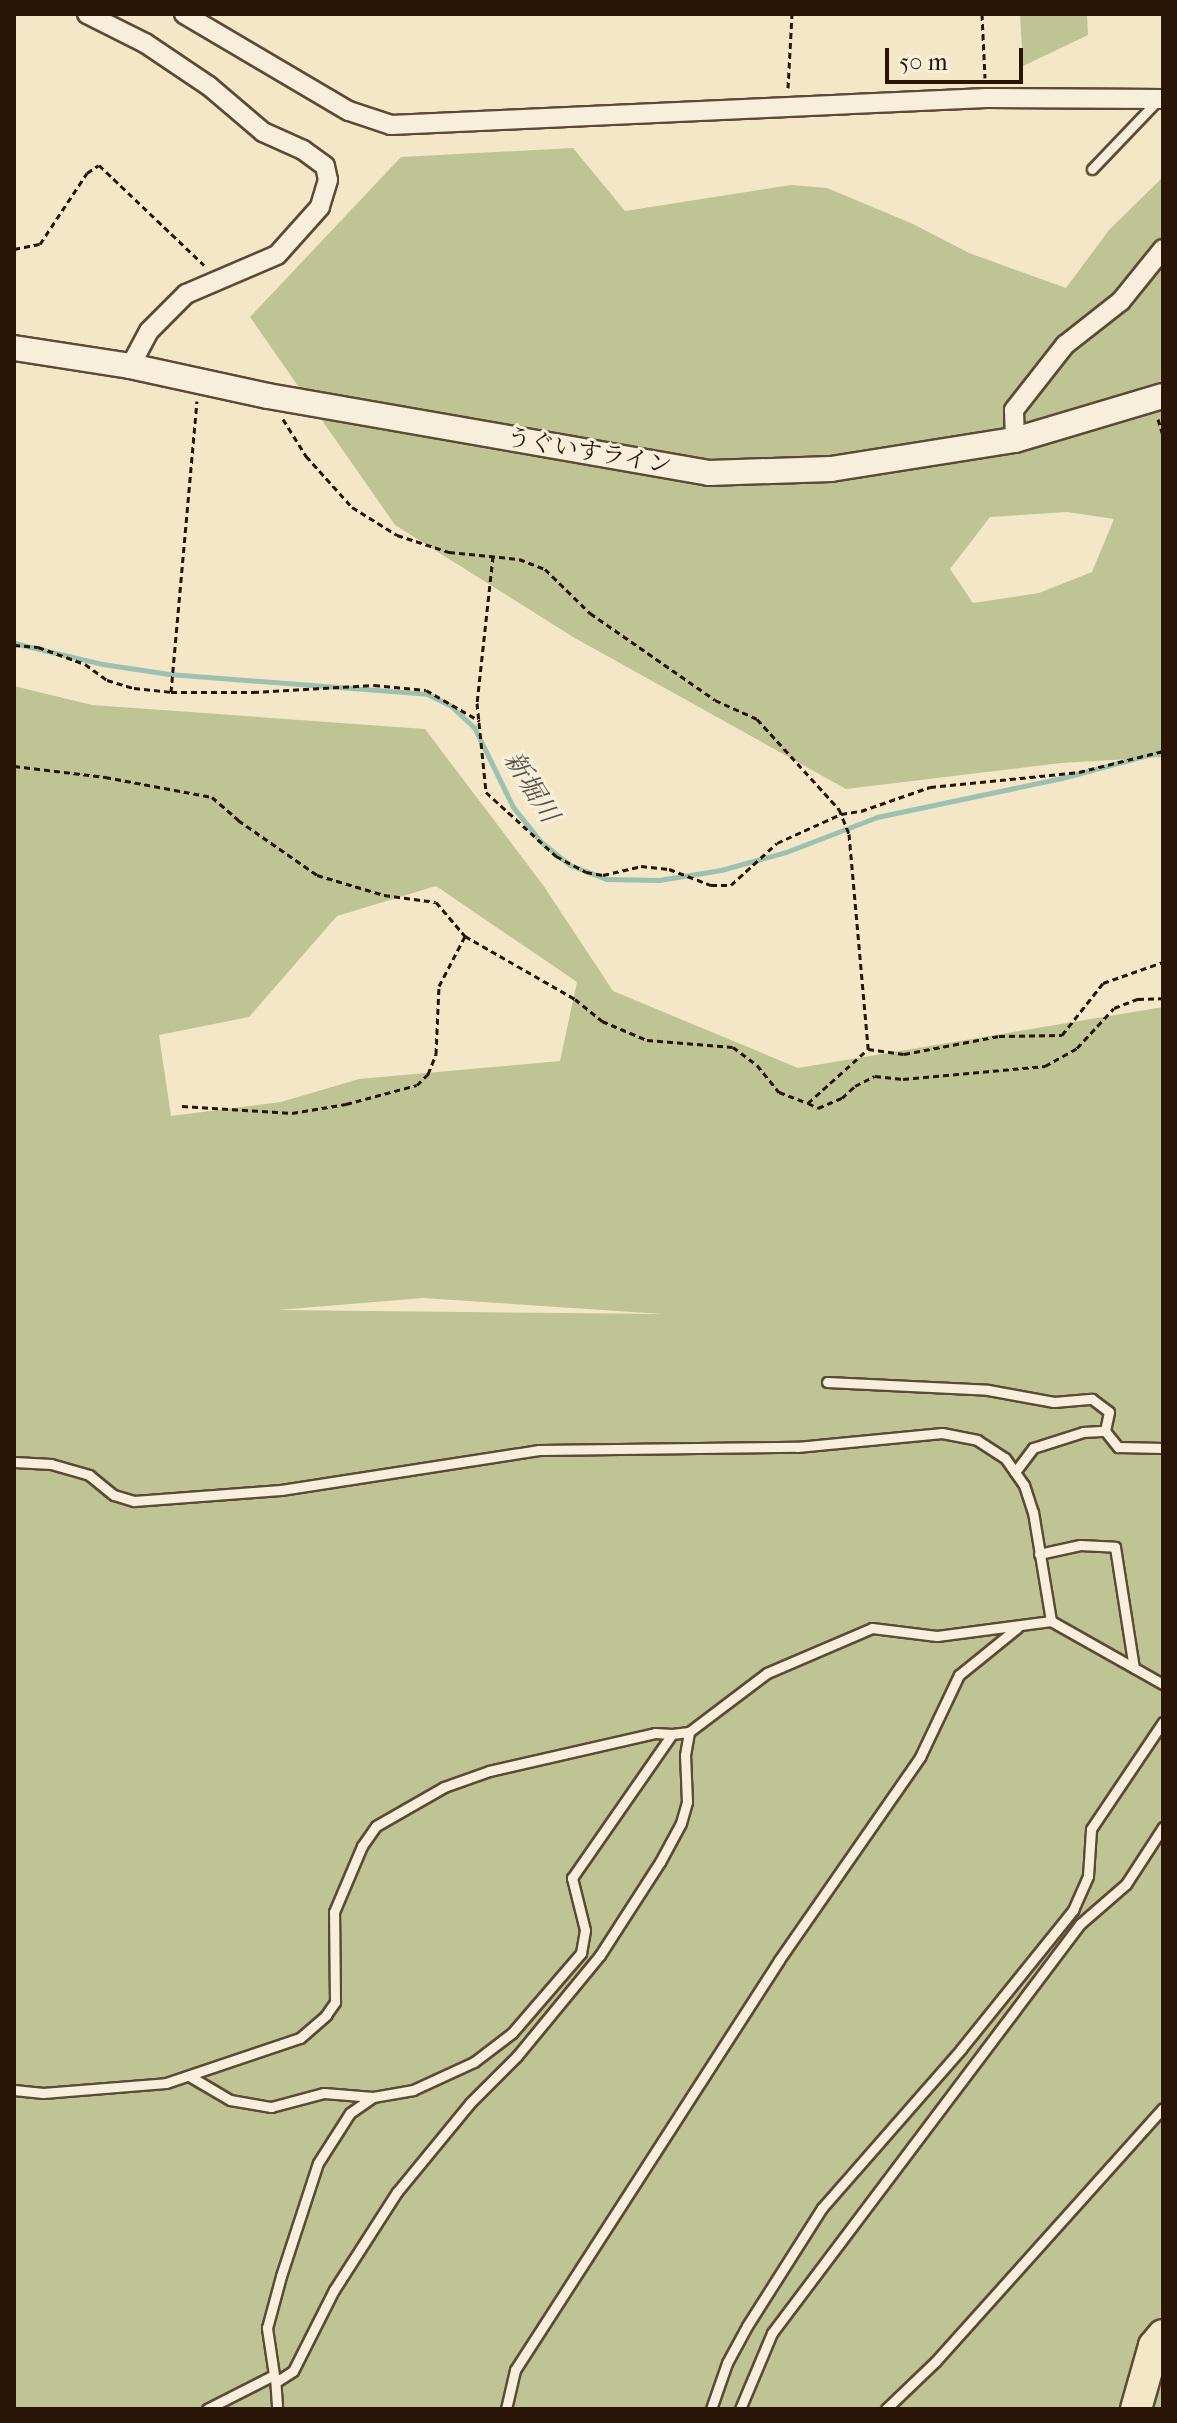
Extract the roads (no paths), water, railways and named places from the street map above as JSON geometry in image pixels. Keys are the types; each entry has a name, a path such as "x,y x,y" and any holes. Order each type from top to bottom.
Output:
{"main road":[{"path":"1136,2409 1154,2346 1163,2335"}],"street":[{"path":"87,14 145,43 209,86 263,132 303,150 325,166 328,180 320,207 277,255 186,294 149,331 130,366"},
{"path":"184,14 349,111 391,125 986,98 1161,99"},
{"path":"1015,440 1014,410 1065,345 1121,301 1163,249"},
{"name":"うぐいすライン","path":"14,348 130,366 268,396 709,473 831,469 1015,440 1163,396"}],"lane":[{"path":"1092,169 1161,99"},
{"path":"827,1382 988,1390 1054,1402 1092,1399 1109,1412 1105,1431"},
{"path":"1105,1431 1118,1447 1163,1448"},
{"path":"1015,1472 1033,1448 1050,1440 1105,1431"},
{"path":"14,1462 51,1464 89,1475 114,1495 134,1501 281,1490 539,1450 797,1447 942,1433 977,1440 1005,1458 1024,1485 1033,1512 1051,1621"},
{"path":"1039,1554 1080,1545 1115,1547 1134,1668"},
{"path":"14,2090 43,2093 166,2083 300,2038 326,2015 335,2002 334,1912 362,1846 376,1826 444,1787 489,1771 655,1733 689,1732 767,1673 872,1628 937,1636 1051,1621 1163,1684"},
{"path":"506,2409 515,2370 779,1960 920,1757 959,1675 1020,1626"},
{"path":"711,2409 734,2351 822,2208 961,2049 1073,1910 1088,1876 1091,1829 1163,1722"},
{"path":"207,2409 293,2371 334,2290 397,2192 470,2103 517,2056 600,1955 660,1862 681,1823 687,1802 685,1755 689,1732"},
{"path":"191,2077 230,2100 271,2107 324,2093 373,2097 413,2090 474,2062 512,2033 581,1953 585,1930 572,1878 672,1734"},
{"path":"740,2409 772,2333 1080,1924 1126,1884 1163,1827"},
{"path":"277,2409 267,2328 318,2163 350,2113 373,2097"},
{"path":"886,2409 935,2362 1163,2108"}],"waterway":[{"name":"新堀川","path":"14,643 102,664 169,674 427,694 450,705 474,727 513,807 540,841 570,865 606,879 659,880 721,870 786,852 877,817 1062,778 1163,751"}]}
